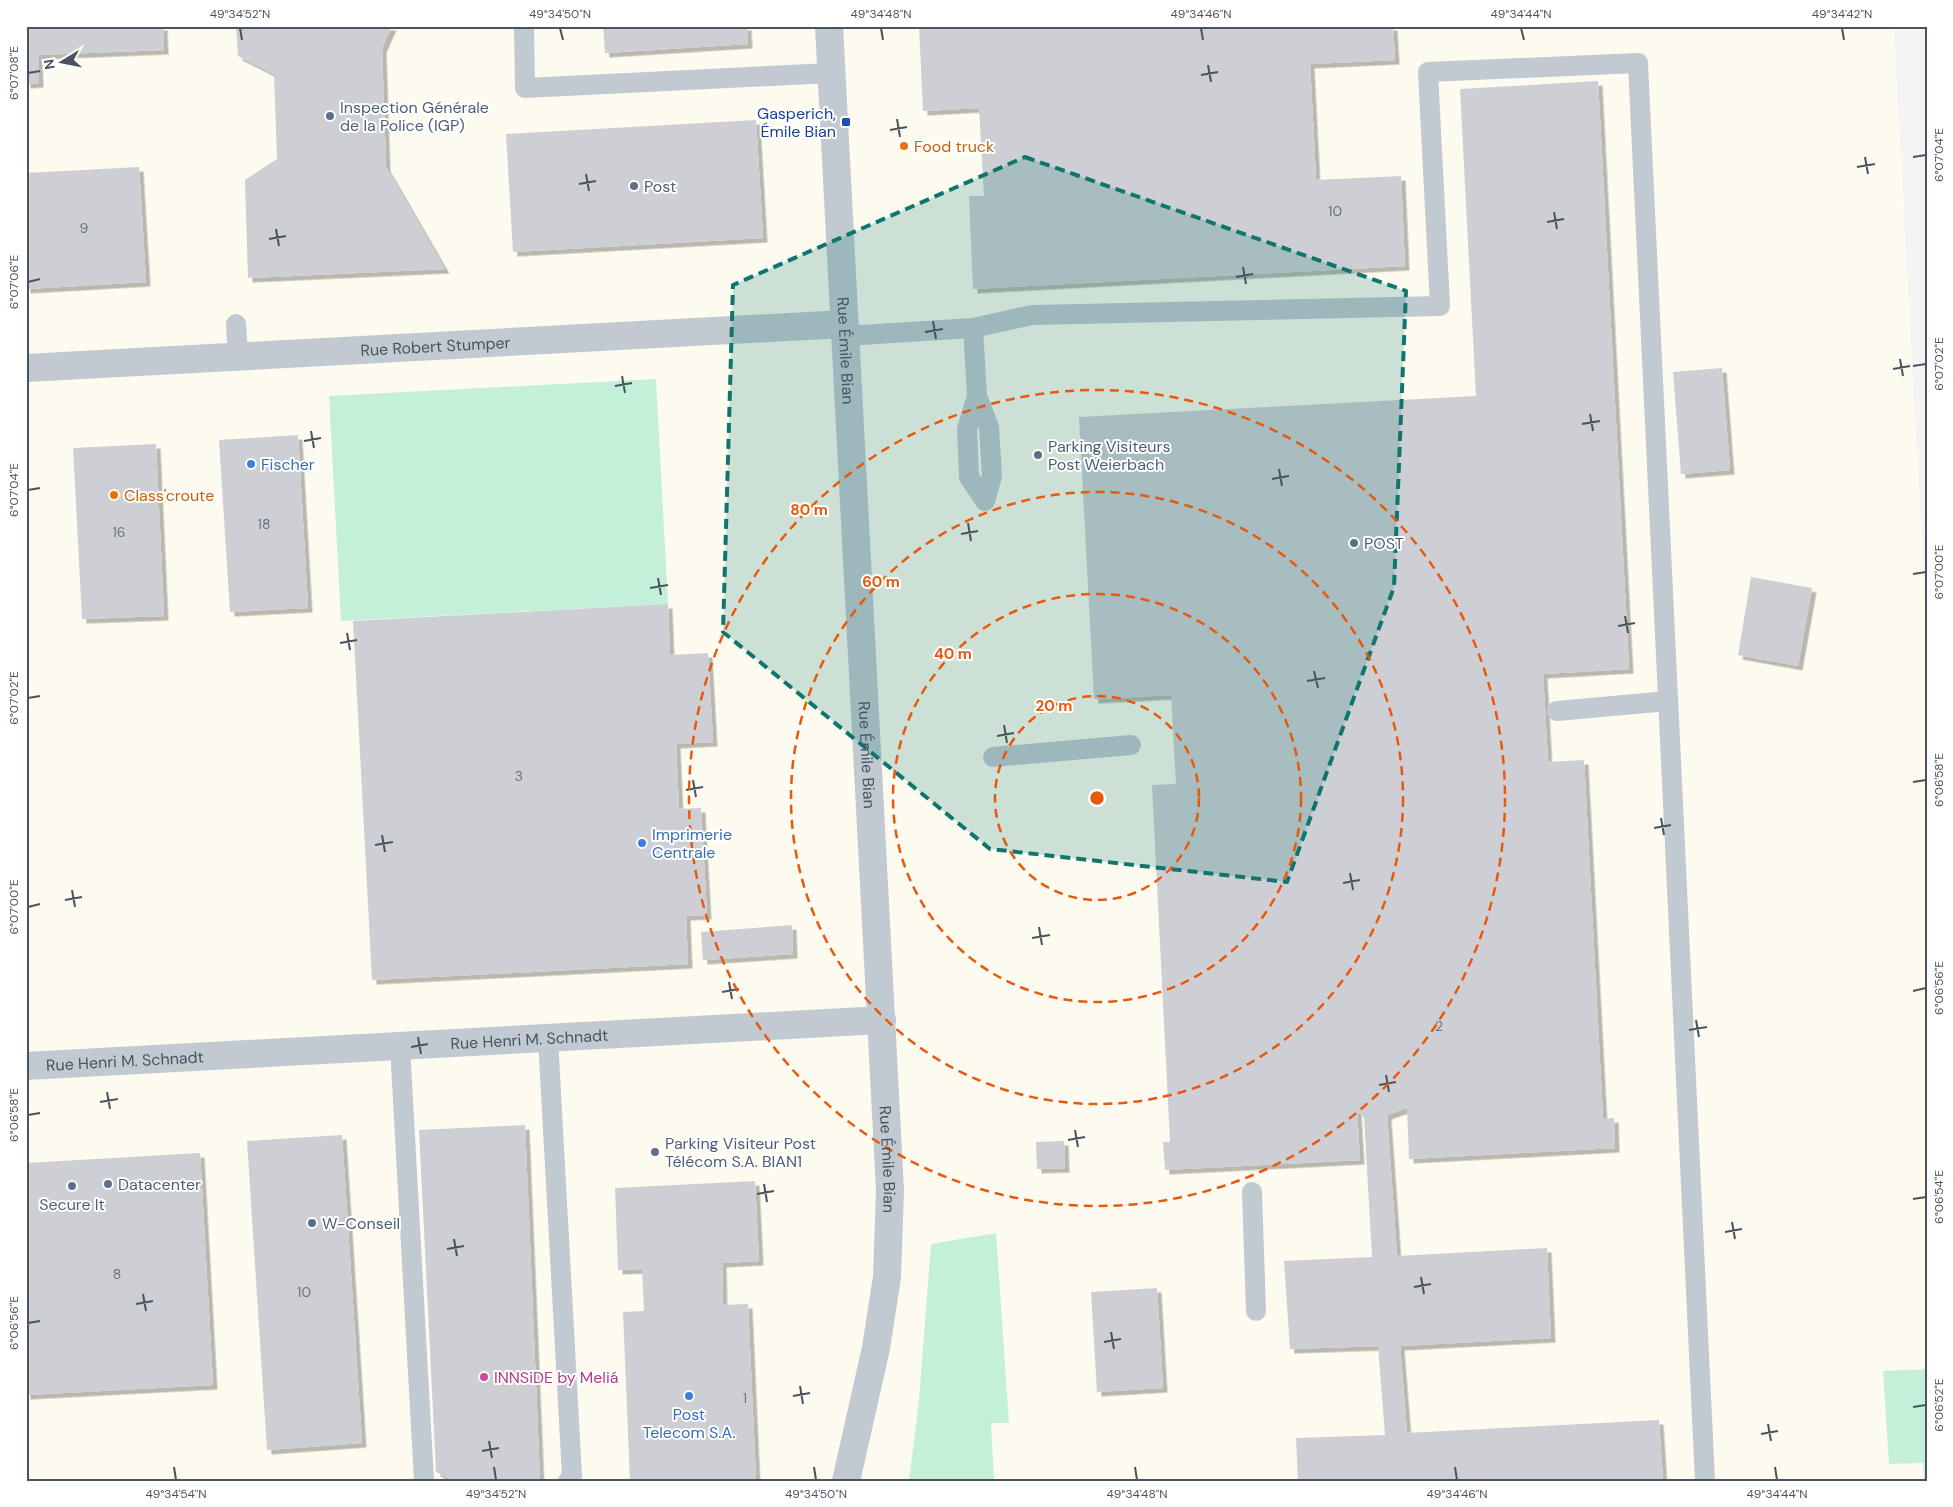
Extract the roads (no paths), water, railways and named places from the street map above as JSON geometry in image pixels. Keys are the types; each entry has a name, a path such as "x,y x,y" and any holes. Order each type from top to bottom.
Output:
{"street":[{"name":"Rue Émile Bian","path":"829,26 890,1190 887,1277 876,1348 846,1481"},
{"name":"Rue Robert Stumper","path":"26,368 238,356 845,330"},
{"name":"Rue Henri M. Schnadt","path":"26,1066 882,1020"}],"lane":[{"path":"524,26 525,88 831,73"},
{"path":"845,330 973,328 1032,315 1440,306 1428,72 1638,63 1705,1481"},
{"path":"236,324 238,356"},
{"path":"973,328 978,396 966,429 969,477 986,510"},
{"path":"1556,711 1668,701"},
{"path":"993,757 1131,745"},
{"path":"548,1038 572,1476 568,1481"},
{"path":"400,1046 424,1481"},
{"path":"1252,1192 1256,1311"}],"place":[{"name":"Inspection Générale de la Police (IGP)","path":"330,116"},
{"name":"Gasperich, Émile Bian","path":"846,122"},
{"name":"Food truck","path":"904,146"},
{"name":"Post","path":"634,186"},
{"name":"Parking Visiteurs Post Weierbach","path":"1038,455"},
{"name":"Fischer","path":"251,464"},
{"name":"Class'croute","path":"114,495"},
{"name":"POST","path":"1354,543"},
{"name":"Imprimerie Centrale","path":"642,843"},
{"name":"Parking Visiteur Post Télécom S.A. BIAN1","path":"655,1152"},
{"name":"Datacenter","path":"108,1184"},
{"name":"Secure It","path":"72,1186"},
{"name":"W-Conseil","path":"312,1223"},
{"name":"INNSiDE by Meliá","path":"484,1377"},
{"name":"Post Telecom S.A.","path":"689,1396"}]}
